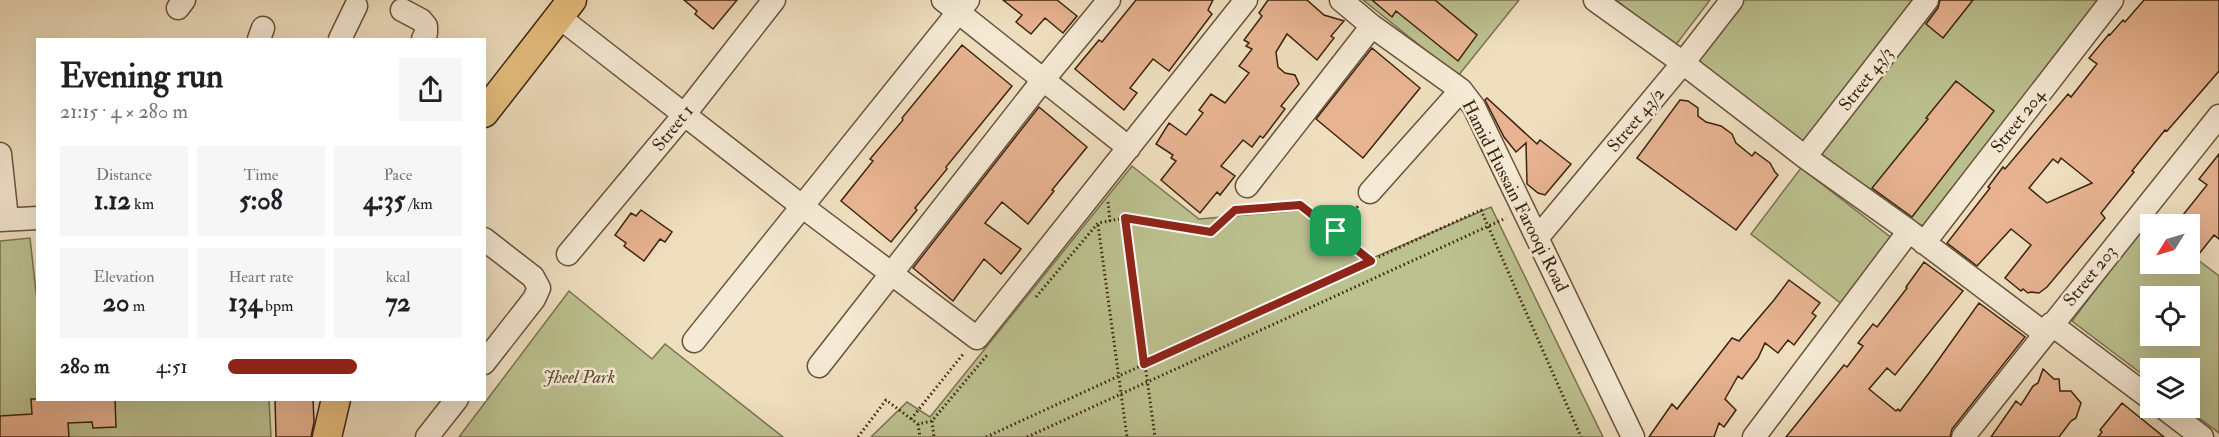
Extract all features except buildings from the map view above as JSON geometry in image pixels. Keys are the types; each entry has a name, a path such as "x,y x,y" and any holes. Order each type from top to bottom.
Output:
{"main road":[{"path":"486,110 566,8"},
{"path":"327,437 336,401"}],"street":[{"name":"Street 1","path":"568,254 684,115 774,0"},
{"path":"819,366 1043,80 1109,0"},
{"path":"566,8 684,115 802,207 984,343 1129,148 1246,0"},
{"name":"Hamid Hussain Farooqi Road","path":"1342,0 1372,26 1461,90 1474,107 1633,437"},
{"path":"1595,0 1683,63 1805,157 2140,392"},
{"name":"Street 43/2","path":"1538,237 1683,63 1732,0"},
{"name":"Street 43/3","path":"1805,157 1927,0"},
{"name":"Street 204","path":"1754,437 2112,0"},
{"path":"694,341 802,207 956,4 1043,80 1129,148"},
{"path":"340,38 356,6"},
{"path":"402,10 421,20 426,26 423,38"},
{"path":"1247,186 1372,26"},
{"path":"1370,192 1461,90"},
{"name":"Street 203","path":"1963,437 2219,116"},
{"path":"0,154 3,220 36,218"},
{"path":"486,241 533,277 539,288 534,299 486,360"},
{"path":"427,437 455,401"},
{"path":"2176,418 2197,435"}],"path":[{"path":"1336,231 1370,192"},
{"path":"1030,304 1098,223 1125,218 1211,232 1235,210 1300,205 1336,231 1371,261"},
{"path":"986,437 1481,210 1581,437"},
{"path":"1125,218 1155,437"},
{"path":"1098,223 1127,437"},
{"path":"1027,437 1488,226"},
{"path":"910,419 984,343"},
{"path":"934,437 932,421 984,343"},
{"path":"858,437 886,400 918,424 932,421"},
{"path":"918,424 920,437"}],"green space":[{"path":"1363,0 1519,0 1458,76"},
{"path":"1616,0 1710,0 1675,46"},
{"path":"1744,0 1917,0 1805,144 1697,60"},
{"path":"1934,0 2098,0 1926,224 1915,227 1818,151"},
{"path":"1132,166 1199,219 1304,210 1368,260 1491,207 1603,437 871,437 907,402 930,417"},
{"path":"1801,168 1893,239 1843,305 1751,234"},
{"path":"2140,231 2140,274 2200,274 2200,262 2219,276 2219,433 2199,418 2200,358 2140,358 2140,373 2072,321"},
{"path":"30,238 36,292 36,401 269,401 271,437 0,437 0,241"},
{"name":"Jheel Park","path":"569,291 652,359 665,344 783,437 459,437"}],"route":[{"path":"1300,205 1336,231 1371,261 1144,364 1125,218 1211,232 1235,210 1300,205"}]}
